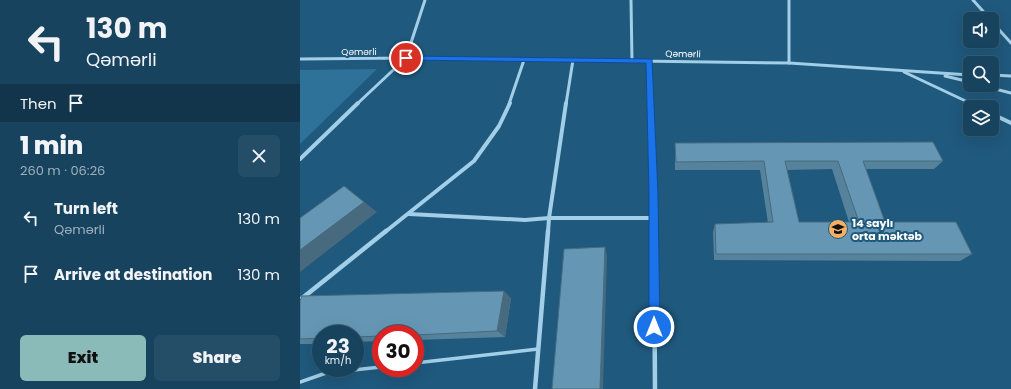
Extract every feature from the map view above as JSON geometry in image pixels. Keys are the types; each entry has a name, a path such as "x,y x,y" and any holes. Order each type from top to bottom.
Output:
{"street":[{"path":"300,159 406,58 424,0"},
{"path":"631,0 632,61"},
{"path":"789,0 789,62"},
{"path":"973,0 984,12"},
{"path":"999,30 1011,43"},
{"name":"Qəmərli","path":"300,59 406,58 789,62 963,75"},
{"path":"300,300 474,161 499,126 508,108 524,60"},
{"path":"535,389 549,218 573,60"},
{"path":"650,61 654,218 655,389"},
{"path":"900,70 963,100"},
{"path":"939,74 963,80"},
{"path":"999,75 1011,76"},
{"path":"999,89 1011,92"},
{"path":"999,117 1011,123"},
{"path":"409,214 525,220 549,218 654,218"}],"lane":[{"path":"424,362 538,349"},
{"path":"300,382 326,373 372,368"}],"shaded area":[{"path":"377,69 300,144 300,70"}],"building":[{"path":"933,142 943,161 863,161 885,222 956,222 972,254 716,254 715,224 773,222 764,161 676,162 675,143","holes":["785,161 838,161 859,222 799,222"]},
{"path":"344,186 364,202 300,250 300,218"},
{"path":"605,247 600,389 552,389 564,249"},
{"path":"504,291 497,331 424,335 424,325 372,325 372,336 364,337 364,325 312,325 312,338 300,339 300,301 302,296"}],"place":[{"name":"14 saylı orta məktəb","path":"838,229"}],"route":[{"path":"406,58 650,61 654,194 654,327"}]}
